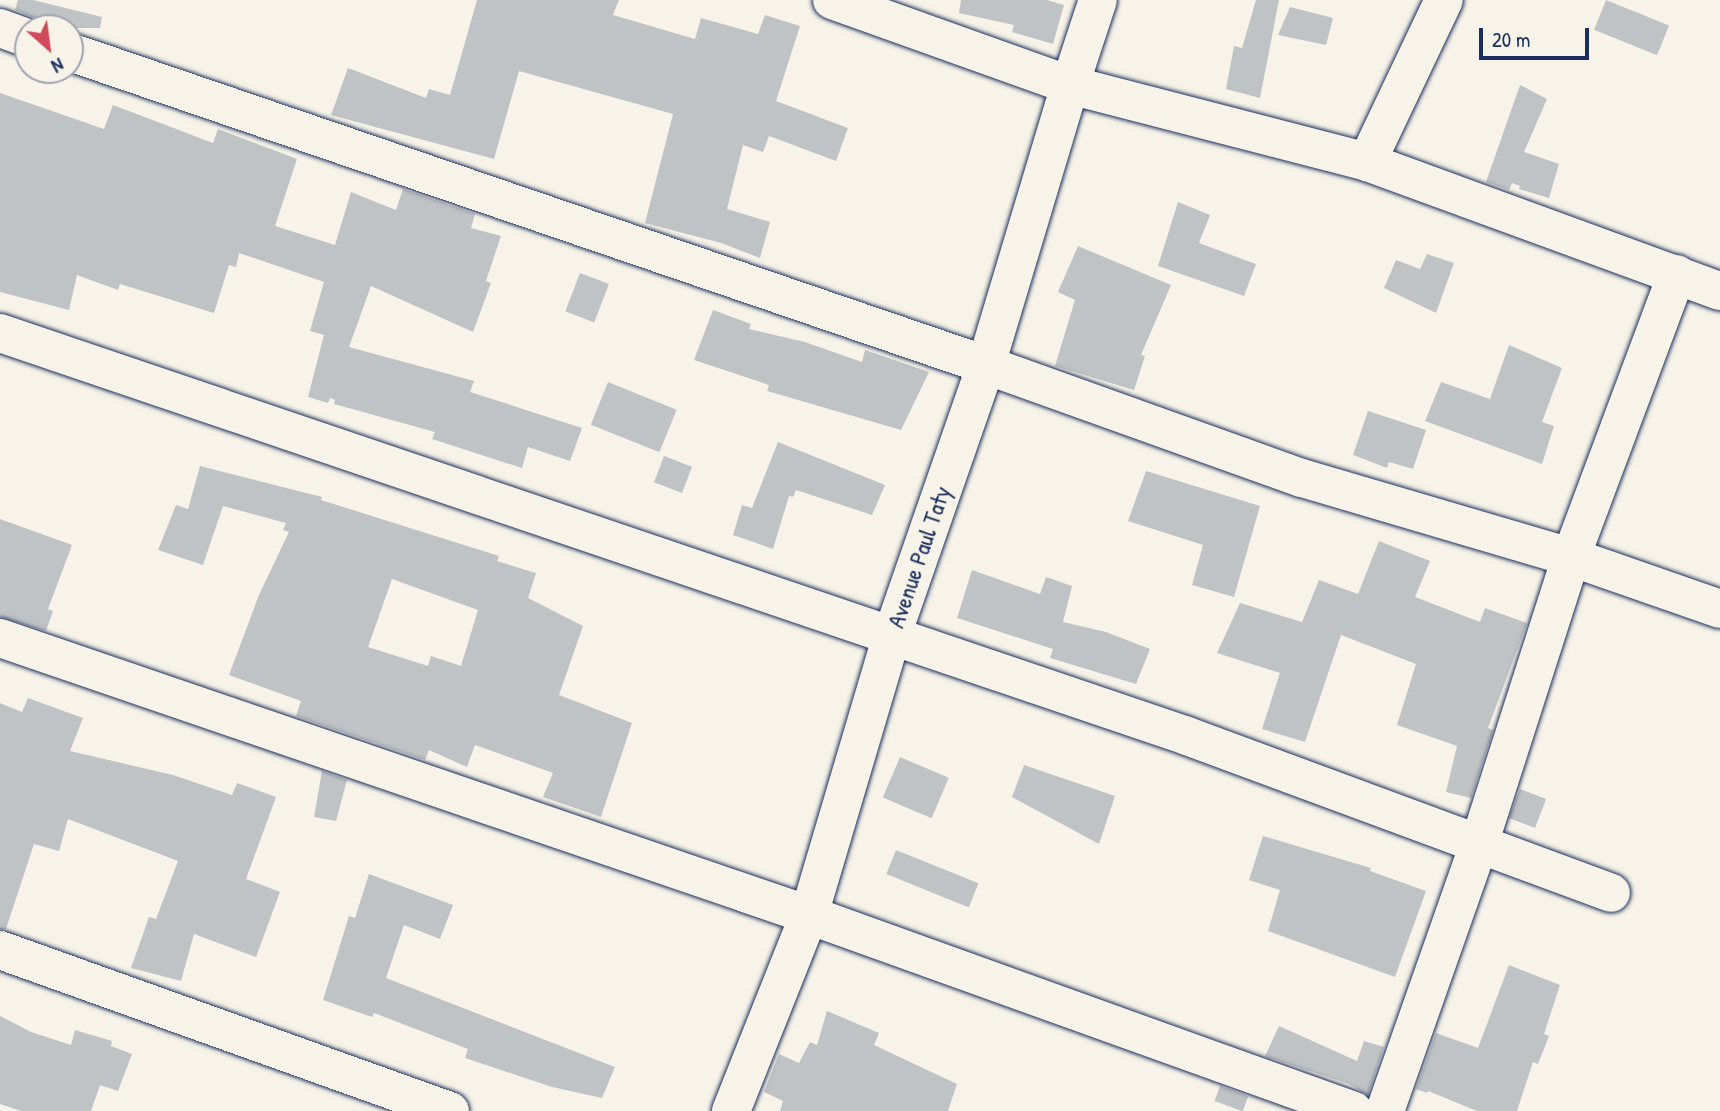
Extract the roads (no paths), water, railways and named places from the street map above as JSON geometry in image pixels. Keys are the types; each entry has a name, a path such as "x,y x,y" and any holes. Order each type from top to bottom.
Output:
{"street":[{"path":"832,0 1070,85 1367,162 1720,291"},
{"name":"Avenue Paul Taty","path":"731,1111 809,915 892,635 986,365 1098,0"},
{"path":"1367,162 1444,0"},
{"path":"84,57 986,365 1302,478 1571,557 1720,609"},
{"path":"1385,1111 1479,844 1571,557 1677,274"},
{"path":"0,333 1187,736 1611,893"},
{"path":"0,638 809,915 1354,1111"},
{"path":"0,950 450,1111"}]}
